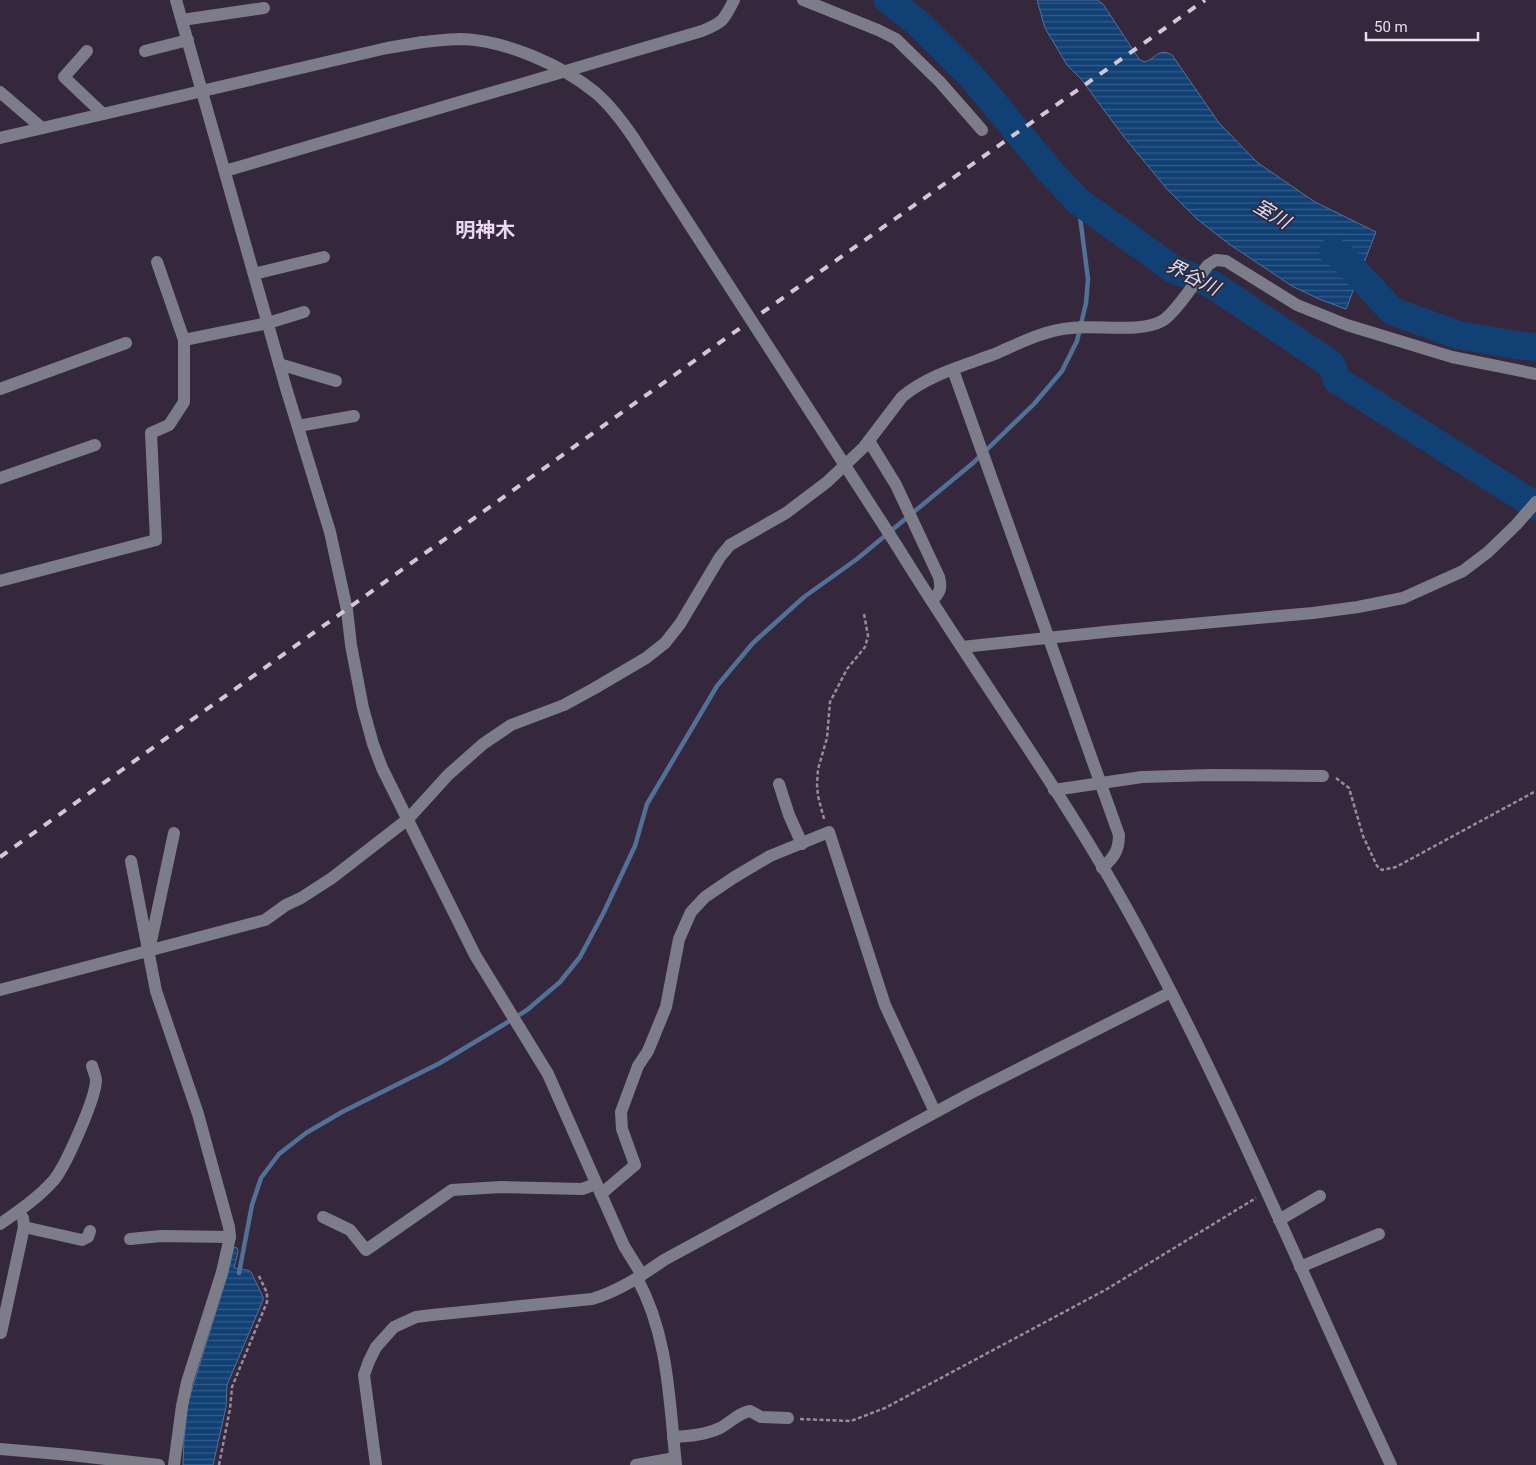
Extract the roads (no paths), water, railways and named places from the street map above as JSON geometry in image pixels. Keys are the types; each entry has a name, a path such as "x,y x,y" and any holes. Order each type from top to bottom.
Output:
{"street":[{"path":"176,0 330,532 347,610 350,645 372,744 382,768 475,954 548,1074 639,1277 656,1320 665,1357 676,1462 636,1465"},
{"path":"225,171 702,31 717,25 726,16 734,0"},
{"path":"803,0 896,39 940,82 982,130"},
{"path":"182,20 264,8"},
{"path":"0,138 387,48 423,42 462,39 490,43 519,51 569,75 595,93 617,114 639,145 1054,790 1102,868 1144,941 1199,1048 1391,1465"},
{"path":"145,51 188,40"},
{"path":"87,51 64,77 103,114"},
{"path":"0,92 42,128"},
{"path":"254,274 324,257"},
{"path":"0,990 265,920 286,905 301,898 332,878 408,819 448,775 483,744 511,725 564,705 595,688 646,658 665,643 680,624 720,557 730,545 786,513 813,493 858,453 902,397 910,390 953,370 1048,333 1073,328 1118,328 1152,325 1162,321 1182,300 1208,265 1216,260 1226,260 1297,305 1347,325 1452,357 1536,374"},
{"path":"0,581 156,540 151,433 169,426 184,402 184,340 157,262"},
{"path":"184,340 268,323 304,312"},
{"path":"0,389 126,343"},
{"path":"280,364 336,381"},
{"path":"953,370 1048,638 1102,782 1119,834 1119,847 1114,857 1102,868"},
{"path":"298,426 354,416"},
{"path":"868,441 896,485 939,577 942,587 932,601"},
{"path":"0,478 94,445"},
{"path":"962,647 1313,613 1358,607 1402,598 1463,571 1488,552 1536,502"},
{"path":"1054,790 1142,777 1323,776"},
{"path":"779,784 789,815 802,844"},
{"path":"324,1217 350,1230 366,1250 452,1190 501,1187 599,1189 634,1165 622,1129 621,1112 638,1066 648,1051 666,1007 679,939 691,912 705,897 770,856 829,832 885,1004 935,1112"},
{"path":"149,951 174,833"},
{"path":"131,861 156,991 198,1114 229,1227 230,1237 222,1272 187,1382 174,1465"},
{"path":"376,1465 364,1375 376,1347 394,1327 416,1318 432,1315 592,1299 619,1289 678,1252 935,1112 1171,992"},
{"path":"0,1224 18,1212 54,1180 64,1165 88,1109 96,1080 92,1066"},
{"path":"1279,1220 1320,1196"},
{"path":"1,1333 24,1227 24,1218 18,1212"},
{"path":"24,1227 82,1240 88,1237 90,1231"},
{"path":"1300,1267 1379,1234"},
{"path":"130,1239 161,1236 230,1237"},
{"path":"673,1437 700,1434 718,1429 742,1412 750,1411 761,1417 788,1418"},
{"path":"0,1449 69,1460 159,1465"}],"water":[{"path":"1037,0 1097,0 1103,4 1139,59 1144,62 1148,61 1163,52 1172,55 1219,123 1258,163 1315,202 1376,232 1346,309 1292,286 1229,244 1197,219 1167,189 1124,137 1081,79 1067,65 1045,28"},
{"path":"234,1247 237,1248 238,1252 234,1268 251,1272 263,1300 227,1385 226,1407 213,1465 183,1465 188,1402 228,1273"}],"waterway":[{"name":"界谷川","path":"888,0 917,22 972,77 1049,170 1078,201 1173,269 1213,285 1331,364 1337,380 1536,506"},
{"path":"239,1273 252,1205 261,1178 279,1154 306,1133 342,1112 440,1063 503,1025 527,1010 560,982 580,957 603,914 635,846 647,804 717,686 753,643 804,597 857,559 973,463 1034,404 1062,371 1077,341 1086,303 1088,279 1078,201"},
{"name":"室川","path":"1333,251 1341,256 1392,311 1458,335 1536,347"}],"railway":[{"path":"0,857 729,336 1205,0"}],"district":[{"name":"明神木","path":"485,230"}]}
